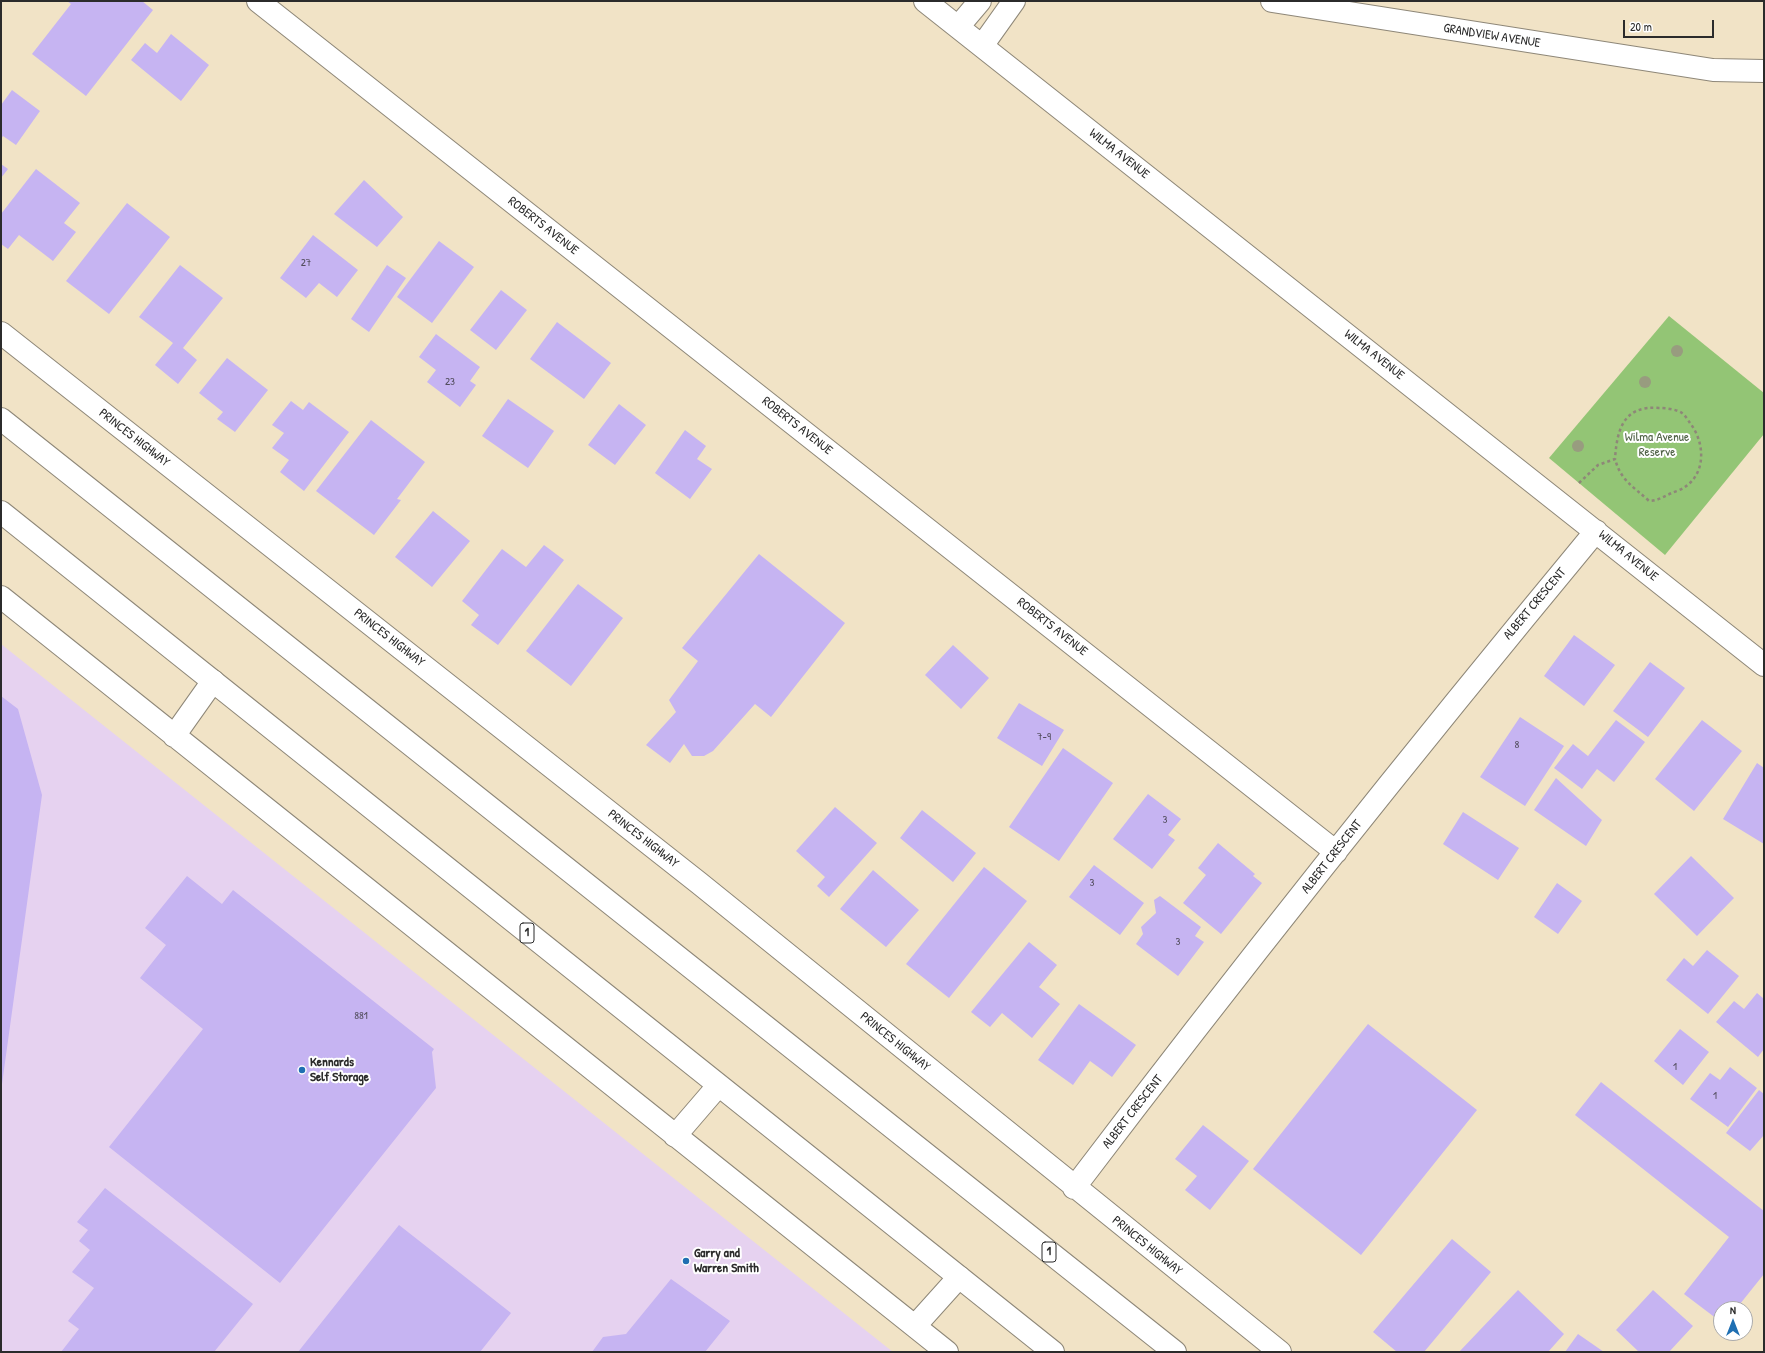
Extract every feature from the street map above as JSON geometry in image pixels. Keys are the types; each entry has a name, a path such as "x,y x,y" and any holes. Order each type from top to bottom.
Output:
{"main road":[{"name":"ROBERTS AVENUE","path":"258,1 1336,852"},
{"path":"925,1 982,46 1014,1"},
{"path":"958,27 980,1"},
{"name":"GRANDVIEW AVENUE","path":"1272,1 1713,70 1764,71"},
{"name":"WILMA AVENUE","path":"982,46 1563,504 1764,665"},
{"name":"GRANDVIEW AVENUE","path":"1713,70 1764,86"},
{"name":"PRINCES HIGHWAY","path":"1,333 699,883 1074,1188 1280,1352"},
{"name":"1","path":"1,419 1175,1352"},
{"name":"1","path":"1,512 1053,1352"},
{"name":"ALBERT CRESCENT","path":"1074,1188 1336,852 1508,637 1596,531"},
{"path":"1,597 947,1352"},
{"path":"174,736 213,681"},
{"path":"675,1136 718,1086"},
{"path":"915,1326 959,1277"}],"path":[{"path":"1651,407 1666,408 1682,413 1693,427 1702,446 1701,464 1695,479 1684,488 1665,495 1656,501 1649,501 1626,482 1618,472 1615,459 1616,440 1626,417 1637,410 1651,407"},
{"path":"1563,504 1581,481 1598,465 1615,459"}],"shaded area":[{"path":"1,644 662,1169 893,1352 1,1352"}],"green space":[{"name":"Wilma Avenue Reserve","path":"1669,316 1764,393 1764,434 1665,555 1549,458"}],"building":[{"path":"67,1 142,1 153,10 86,96 32,54 71,4"},
{"path":"171,34 209,65 181,101 131,60 145,43 157,53"},
{"path":"12,90 40,111 16,145 3,136 1,139 1,105"},
{"path":"1,164 8,169 1,178"},
{"path":"36,169 80,203 64,223 76,232 53,261 19,235 8,249 1,244 1,214"},
{"path":"364,180 403,217 377,247 334,214"},
{"path":"127,203 170,237 109,314 66,281"},
{"path":"313,235 358,270 337,297 319,283 306,298 280,278"},
{"path":"439,241 474,267 432,323 397,297"},
{"path":"180,265 223,298 183,348 197,360 178,384 155,365 173,343 139,317"},
{"path":"387,265 406,278 369,332 351,319"},
{"path":"501,290 527,310 496,350 470,330"},
{"path":"557,322 611,363 584,399 530,359"},
{"path":"436,334 480,367 470,381 476,385 460,407 427,382 436,370 419,357"},
{"path":"227,358 268,390 235,432 217,419 223,412 199,393"},
{"path":"508,399 554,431 528,468 482,436"},
{"path":"291,401 303,410 309,402 349,432 304,491 280,472 289,460 272,448 284,433 272,425"},
{"path":"619,404 646,425 615,465 588,445"},
{"path":"371,420 425,462 397,499 401,500 374,535 316,491"},
{"path":"685,430 706,446 697,459 712,469 690,499 655,473"},
{"path":"433,511 470,541 432,587 395,557"},
{"path":"544,545 564,560 498,645 471,625 479,615 462,601 502,549 526,567"},
{"path":"759,554 845,623 771,717 755,704 713,751 704,756 692,756 684,744 670,763 646,745 676,712 669,700 698,661 682,648"},
{"path":"578,584 623,618 571,686 526,651"},
{"path":"1574,635 1615,665 1584,706 1544,676"},
{"path":"953,645 989,678 961,709 925,675"},
{"path":"1650,662 1685,688 1648,737 1613,711"},
{"path":"1,696 18,709 42,795 2,1084"},
{"path":"1019,703 1064,730 1042,766 997,738"},
{"path":"1520,717 1564,746 1525,806 1480,777"},
{"path":"1616,720 1645,742 1614,782 1597,769 1582,789 1554,768 1573,744 1588,756"},
{"path":"1702,720 1742,751 1694,811 1655,779"},
{"path":"1063,748 1113,783 1059,861 1009,827"},
{"path":"1757,763 1764,768 1764,844 1723,819"},
{"path":"1556,778 1602,820 1586,846 1534,810"},
{"path":"1148,794 1181,819 1168,835 1175,840 1152,869 1113,839"},
{"path":"835,807 877,843 829,897 817,886 825,877 796,851"},
{"path":"922,810 976,853 953,882 900,838"},
{"path":"1463,812 1519,848 1498,880 1443,844"},
{"path":"1218,843 1255,874 1253,876 1262,883 1221,934 1183,903 1206,875 1198,868"},
{"path":"1691,856 1734,898 1697,936 1654,894"},
{"path":"1094,865 1144,903 1120,935 1069,897"},
{"path":"984,867 1027,901 949,998 906,964"},
{"path":"873,870 919,910 886,947 840,909"},
{"name":"Kennards Self Storage","path":"187,876 222,904 233,890 434,1049 432,1052 436,1088 280,1283 109,1147 203,1029 140,978 166,945 145,928"},
{"path":"1557,883 1582,901 1558,934 1534,917"},
{"path":"1160,896 1201,927 1195,936 1204,942 1178,976 1136,944 1143,934 1141,927 1156,913 1154,900"},
{"path":"1029,942 1057,965 1039,987 1060,1004 1032,1038 1002,1013 990,1027 971,1012"},
{"path":"1707,950 1739,976 1708,1014 1666,980 1684,958 1693,966"},
{"path":"1757,993 1764,999 1764,1049 1758,1057 1716,1022 1734,1001 1744,1009"},
{"path":"1079,1004 1136,1045 1112,1077 1090,1061 1073,1085 1038,1060"},
{"path":"1368,1024 1477,1110 1361,1255 1253,1169"},
{"path":"1680,1029 1709,1052 1683,1085 1654,1061"},
{"path":"1730,1067 1757,1088 1728,1127 1690,1099 1710,1073 1720,1080"},
{"path":"1601,1082 1764,1211 1764,1274 1742,1301 1713,1301 1713,1316 1684,1294 1729,1237 1575,1115"},
{"path":"1759,1090 1764,1094 1764,1135 1750,1151 1726,1133"},
{"path":"1203,1125 1249,1161 1210,1210 1185,1190 1197,1176 1175,1159"},
{"path":"105,1188 253,1304 214,1352 61,1352 79,1329 68,1321 94,1288 72,1272 90,1250 79,1241 88,1230 77,1222"},
{"path":"399,1225 511,1313 480,1352 298,1352"},
{"path":"1452,1239 1491,1272 1424,1352 1397,1352 1373,1332"},
{"path":"671,1279 730,1321 705,1352 592,1352 603,1337 626,1334"},
{"path":"1518,1290 1564,1334 1548,1352 1459,1352"},
{"path":"1653,1290 1693,1326 1669,1352 1639,1352 1616,1330"},
{"path":"1578,1334 1604,1352 1565,1352"}],"place":[{"name":"Kennards Self Storage","path":"302,1070"},
{"name":"Garry and Warren Smith","path":"686,1261"}]}
